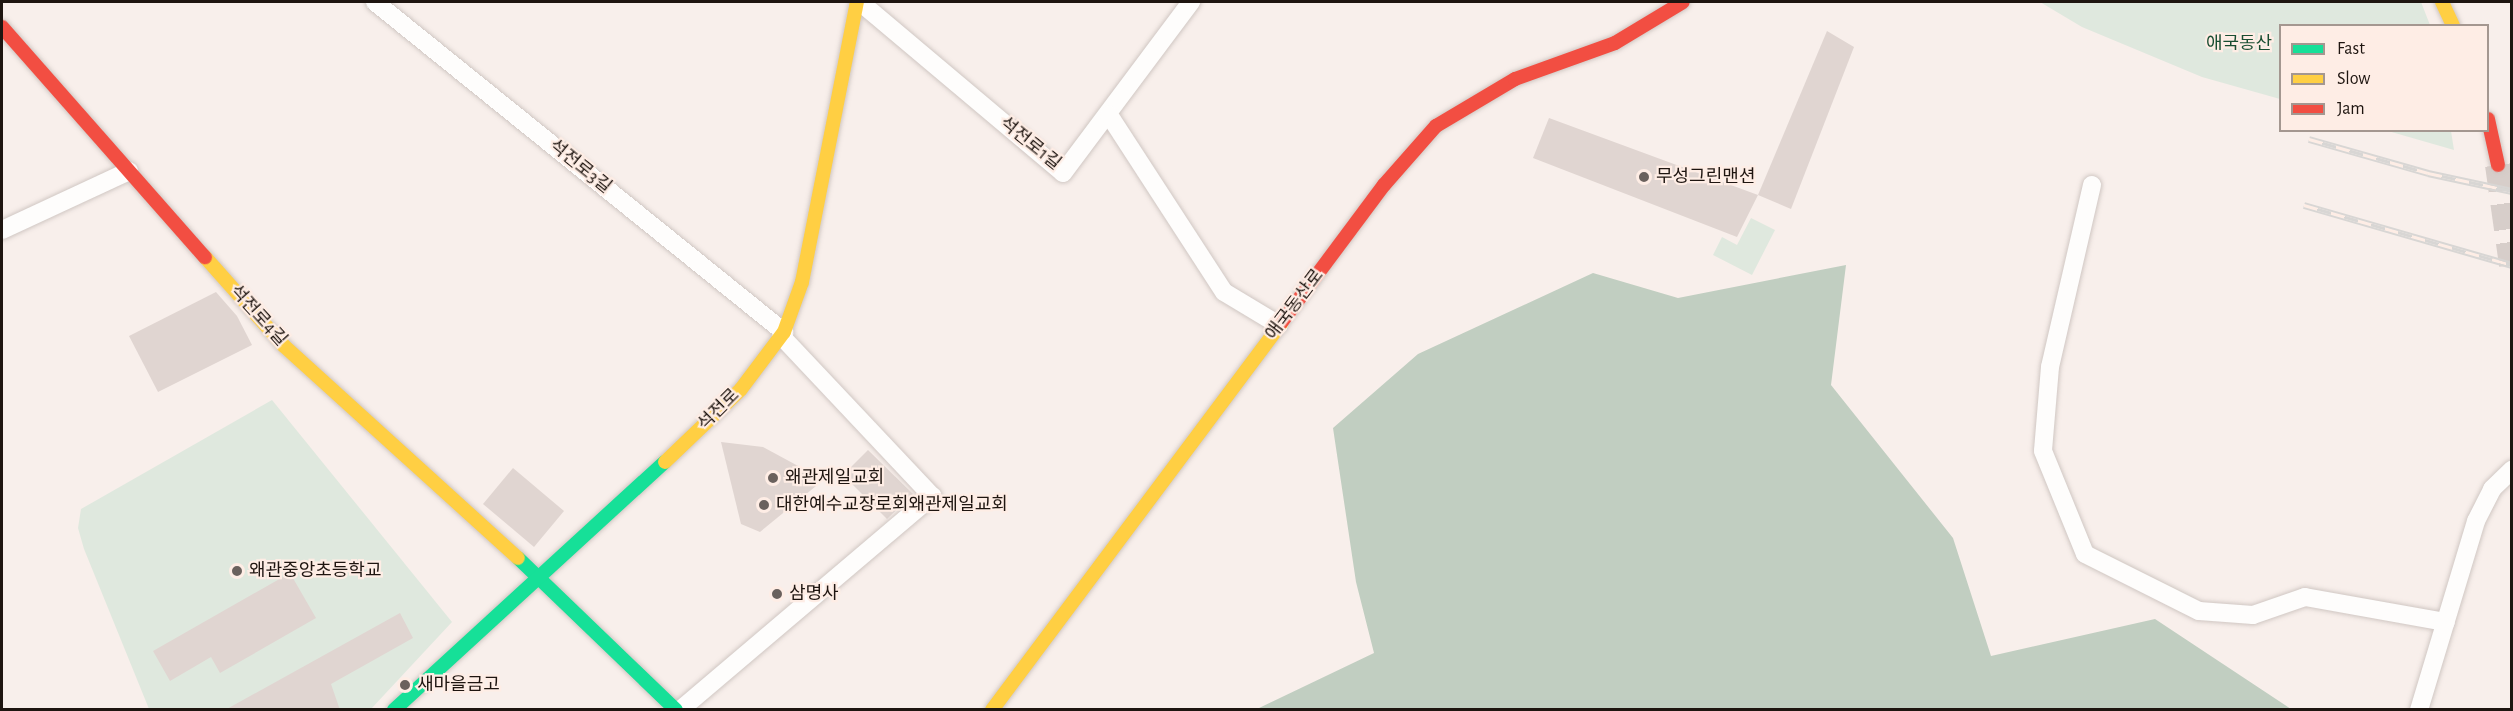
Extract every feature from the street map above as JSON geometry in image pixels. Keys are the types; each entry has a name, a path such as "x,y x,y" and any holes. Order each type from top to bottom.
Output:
{"street":[{"name":"석전로3길","path":"375,2 783,334 932,496 678,710"},
{"name":"석전로","path":"394,710 541,578 741,388 783,334 802,282 858,2"},
{"name":"석전로1길","path":"858,2 1063,173 1110,114 1191,2"},
{"name":"애국동산로","path":"992,710 1384,185 1436,126 1515,79 1615,43 1683,2"},
{"path":"2442,2 2451,24"},
{"name":"석전로4길","path":"2,27 283,345 541,578 678,710"},
{"path":"1110,114 1224,292 1279,325"},
{"path":"2489,127 2498,165"},
{"path":"2,230 129,171"},
{"path":"2092,185 2050,367 2043,451 2085,554 2199,611 2253,615 2305,597 2446,622"},
{"path":"2419,710 2476,521 2492,489 2511,470"}],"green space":[{"name":"애국동산","path":"2040,2 2421,2 2430,24 2279,24 2279,99 2202,77 2082,27"},
{"path":"2391,132 2451,132 2454,150"},
{"path":"1751,218 1775,230 1752,275 1713,255 1722,237 1737,245"},
{"path":"1846,265 1831,385 1953,538 1991,656 2155,619 2291,709 1257,709 1374,653 1356,582 1333,428 1418,354 1593,273 1678,298"},
{"path":"272,400 452,622 371,709 149,709 84,549 78,528 81,509"}],"building":[{"name":"무성그린맨션","path":"1827,31 1854,47 1791,209 1758,195"},
{"name":"무성그린맨션","path":"1549,118 1758,195 1737,237 1533,158"},
{"path":"216,292 237,316 252,345 158,392 129,336"},
{"name":"대한예수교장로회왜관제일교회","path":"721,442 763,447 800,467 816,486 760,532 741,524"},
{"name":"왜관제일교회","path":"868,450 913,494 887,519 843,475"},
{"path":"513,468 564,511 534,547 483,504"},
{"path":"290,573 316,618 220,673 211,657 170,681 153,651"},
{"path":"400,613 413,638 331,684 340,710 225,710"}],"tunnel":[{"path":"2498,165 2512,265"}],"railway":[{"path":"2309,139 2428,173 2512,191"},
{"path":"2304,205 2512,265"}],"traffic: fast":[{"path":"394,710 665,462"},
{"path":"518,558 676,710"}],"traffic: slow":[{"path":"665,462 741,389 784,332 802,282 857,2"},
{"path":"2442,2 2452,24"},
{"path":"205,257 283,345 518,558"},
{"path":"992,710 1281,323"}],"traffic: jam":[{"path":"1281,323 1384,185 1436,126 1515,79 1615,43 1683,2"},
{"path":"2,27 205,257"},
{"path":"2489,124 2498,165"}],"place":[{"name":"무성그린맨션","path":"1644,177"},
{"name":"왜관제일교회","path":"773,478"},
{"name":"대한예수교장로회왜관제일교회","path":"764,505"},
{"name":"왜관중앙초등학교","path":"237,571"},
{"name":"삼명사","path":"777,594"},
{"name":"새마을금고","path":"405,685"}]}
